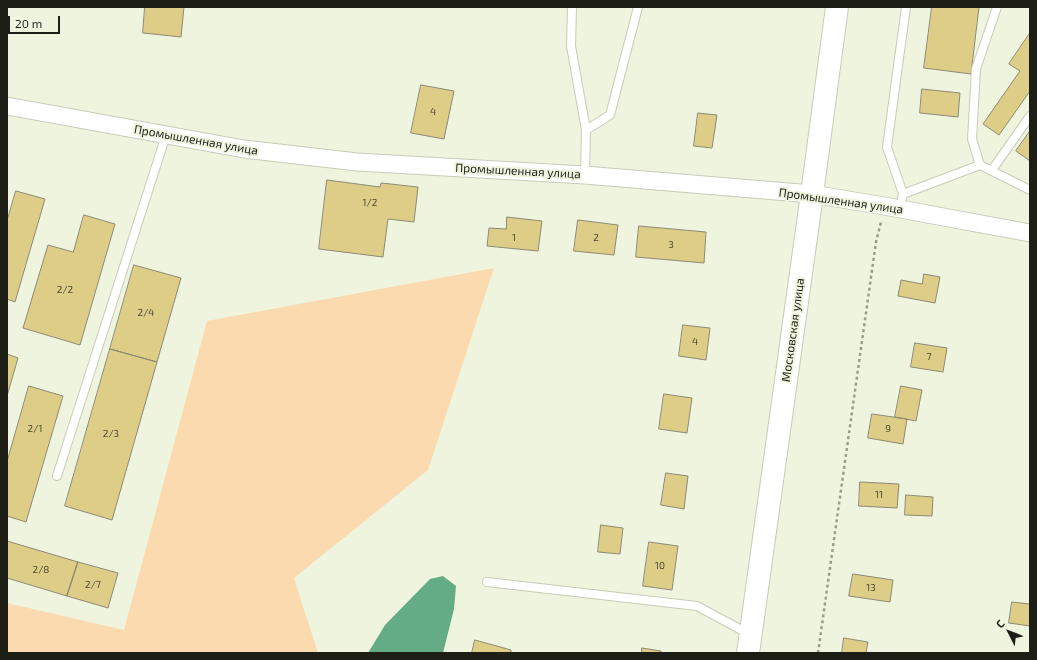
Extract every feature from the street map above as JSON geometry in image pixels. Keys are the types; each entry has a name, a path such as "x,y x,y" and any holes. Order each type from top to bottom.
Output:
{"highway":[{"name":"Московская улица","path":"749,644 837,7"}],"street":[{"name":"Промышленная улица","path":"7,106 244,149 358,162 585,175 812,194 896,203 1030,233"}],"lane":[{"path":"572,7 571,46 586,130 585,175"},
{"path":"586,130 610,115 638,7"},
{"path":"906,7 887,146 896,203 980,165 1030,190"},
{"path":"980,165 972,139 976,69 997,7"},
{"path":"992,170 1030,116"},
{"path":"57,476 166,135"},
{"path":"487,582 697,606 749,644"}],"path":[{"path":"818,653 876,242 896,203"}],"shaded area":[{"path":"494,268 428,470 294,578 318,653 7,653 7,603 124,630 207,321"},
{"path":"443,576 456,586 454,609 443,653 368,653 385,625 430,579"}],"building":[{"path":"145,7 184,7 181,37 143,33"},
{"path":"932,7 979,7 971,74 924,68"},
{"path":"1030,33 1030,91 999,135 983,124 1020,71 1009,64"},
{"path":"421,85 454,91 444,139 411,133"},
{"path":"922,89 960,93 958,117 920,113"},
{"path":"698,113 717,115 712,148 694,146"},
{"path":"1030,131 1030,161 1016,151"},
{"path":"327,180 380,187 381,183 418,187 414,222 388,219 383,257 319,249"},
{"path":"16,191 45,199 15,302 7,299 7,221"},
{"path":"84,215 115,224 80,345 23,328 48,245 73,252"},
{"path":"507,217 542,221 538,251 487,246 489,228 506,229"},
{"path":"578,220 618,225 614,255 574,251"},
{"path":"639,226 706,232 704,263 636,257"},
{"path":"134,265 181,278 157,362 110,349"},
{"path":"924,274 940,277 935,303 898,296 901,280 922,284"},
{"path":"683,325 710,328 706,360 679,356"},
{"path":"915,343 947,348 943,372 911,367"},
{"path":"110,349 157,362 112,520 65,506"},
{"path":"7,354 18,358 7,396"},
{"path":"29,386 63,396 26,522 7,516 7,462"},
{"path":"901,386 922,390 916,421 895,417"},
{"path":"664,394 692,398 687,433 659,429"},
{"path":"872,414 907,419 903,444 868,438"},
{"path":"666,473 688,476 684,509 661,505"},
{"path":"860,482 899,484 897,508 859,506"},
{"path":"906,495 933,497 932,516 905,515"},
{"path":"601,525 623,528 620,554 598,552"},
{"path":"7,541 78,562 67,596 7,578"},
{"path":"649,542 678,546 672,590 643,586"},
{"path":"78,562 118,573 108,608 67,596"},
{"path":"853,574 893,580 890,602 849,596"},
{"path":"1012,602 1030,604 1030,626 1009,623"},
{"path":"844,638 868,642 866,653 842,653"},
{"path":"475,640 511,650 511,653 472,653"},
{"path":"642,648 661,651 661,653 642,653"}]}
